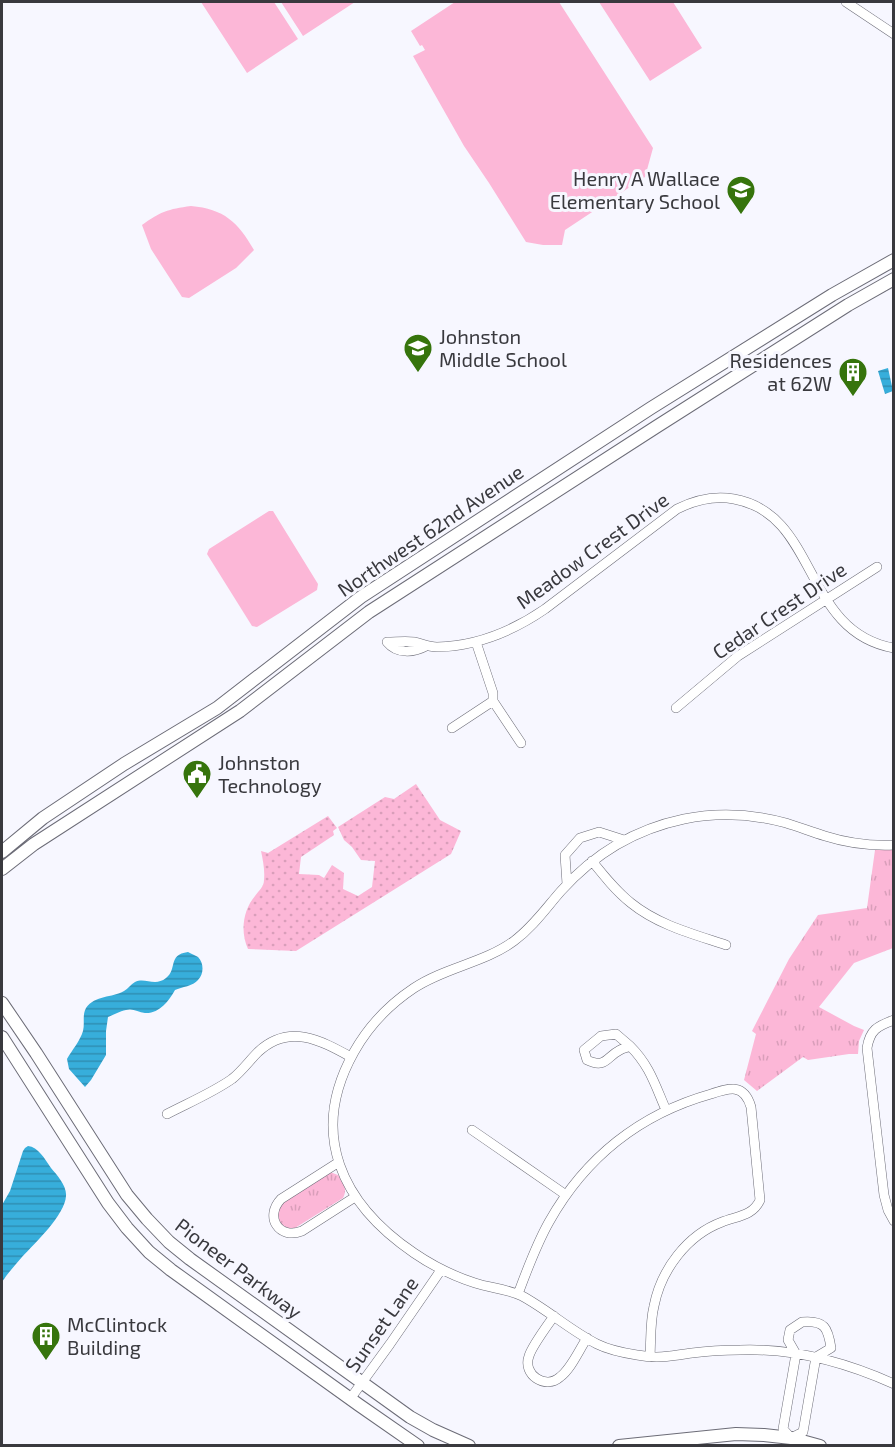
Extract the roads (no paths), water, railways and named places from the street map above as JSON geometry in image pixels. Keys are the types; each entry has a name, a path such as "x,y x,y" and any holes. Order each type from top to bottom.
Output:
{"street":[{"path":"846,2 894,34"},
{"name":"Northwest 62nd Avenue","path":"2,852 43,818 124,764 217,708 361,597 651,408 832,295 894,260"},
{"name":"Northwest 62nd Avenue","path":"2,869 34,844 240,711 369,612 848,305 894,279"},
{"name":"Meadow Crest Drive","path":"426,646 476,642 528,621 669,514 688,504 714,497 748,502 766,511 777,520 793,541 825,599 844,623 859,635 877,644 894,648"},
{"name":"Cedar Crest Drive","path":"676,708 738,656 877,567"},
{"path":"476,642 493,693 493,701 521,743"},
{"path":"452,728 493,701"},
{"path":"894,844 849,842 770,819 729,815 708,815 685,819 624,840 592,861 567,884 540,917 514,941 484,958 431,978 413,988 382,1014 351,1057 336,1095 333,1114 334,1143 339,1162 355,1197 386,1232 413,1253 441,1270 474,1283 518,1294 599,1345 616,1351 650,1357 743,1350 796,1354 827,1359 894,1384"},
{"path":"567,884 565,855 580,838 599,832 624,840"},
{"path":"592,861 618,892 646,914 668,925 726,945"},
{"name":"Pioneer Parkway","path":"2,1003 127,1195 169,1242 410,1417 469,1446"},
{"path":"894,1020 880,1024 874,1030 867,1048 884,1195 894,1221"},
{"path":"630,1046 619,1050 606,1062 596,1064 587,1060 584,1050 601,1036 616,1034 630,1046 642,1059 666,1110"},
{"path":"167,1114 232,1078 264,1047 283,1038 294,1036 316,1039 351,1057"},
{"name":"Pioneer Parkway","path":"2,1037 108,1203 149,1252 204,1295 418,1446"},
{"path":"518,1294 549,1222 566,1195 598,1156 620,1138 666,1110 731,1088 743,1093 748,1098 751,1107 760,1200 752,1212 719,1222 708,1228 688,1243 674,1259 656,1296 650,1357"},
{"path":"471,1130 566,1195"},
{"path":"339,1162 276,1204 273,1211 277,1226 288,1233 302,1232 355,1197"},
{"name":"Sunset Lane","path":"350,1399 441,1270"},
{"path":"554,1316 529,1355 529,1368 537,1380 550,1382 563,1375 587,1338"},
{"path":"802,1322 820,1324 828,1332 831,1348 816,1357 803,1432 790,1442 783,1430 796,1354 788,1340 790,1330 802,1322"},
{"path":"619,1446 736,1434 764,1435 790,1442 820,1446"}],"water":[{"path":"888,368 893,391 885,394 878,371"},
{"path":"188,952 198,957 201,962 200,978 193,984 175,990 167,1002 155,1011 145,1013 133,1010 121,1011 108,1017 106,1055 85,1087 69,1069 67,1059 82,1035 86,1008 94,1001 124,991 135,982 162,981 172,971 177,956"},
{"path":"28,1146 44,1157 59,1177 66,1196 61,1212 2,1282 2,1205 10,1191 23,1151"}],"place":[{"name":"Henry A Wallace Elementary School","path":"741,216"},
{"name":"Johnston Middle School","path":"418,374"},
{"name":"Residences at 62W","path":"853,398"},
{"name":"Johnston Technology","path":"197,800"},
{"name":"McClintock Building","path":"46,1362"}]}
